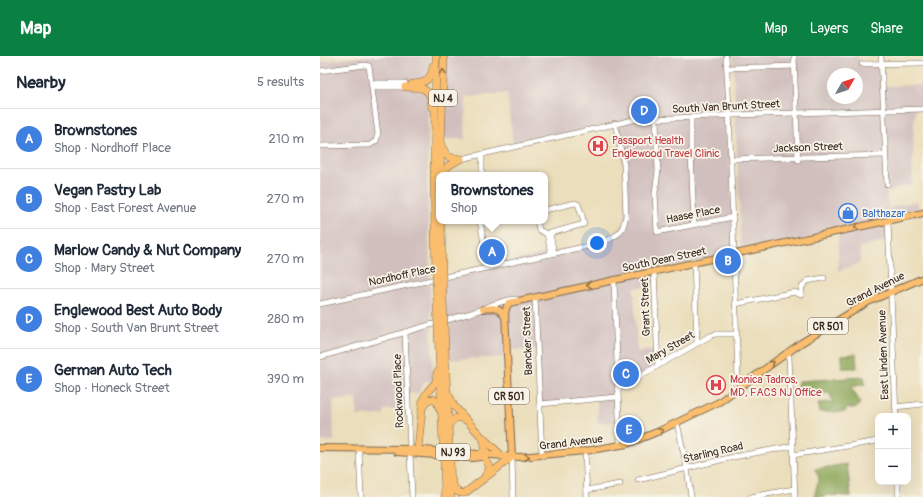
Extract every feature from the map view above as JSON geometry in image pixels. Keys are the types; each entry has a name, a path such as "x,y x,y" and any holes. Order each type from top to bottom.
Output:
{"highway":[{"path":"405,85 419,84 428,80 432,73 436,56"},
{"name":"NJ 4","path":"436,56 434,202 446,385 448,426 446,444"},
{"name":"NJ 4","path":"440,172 444,56"},
{"path":"405,85 420,87 426,90 429,94 435,128"},
{"path":"441,146 448,157 461,159"},
{"path":"445,172 448,166 461,159"},
{"name":"NJ 4","path":"439,273 440,224"},
{"name":"NJ 4","path":"441,327 440,353 442,413 447,462 445,497"},
{"path":"423,409 422,403 424,396 436,382 440,353"},
{"path":"446,385 453,405 470,425"},
{"path":"413,451 423,409 427,400 433,399 437,402 442,413"},
{"path":"448,426 453,419 458,417 463,418 502,456"},
{"path":"481,436 485,443 484,449 486,451 484,456 490,467 485,477"},
{"path":"465,496 485,477 512,457"},
{"name":"NJ 4","path":"447,462 450,475 451,497"},
{"path":"450,475 457,492 462,493 472,488"}],"main road":[{"name":"South Dean Street","path":"505,317 505,310 508,304 526,299 923,214"},
{"name":"Grand Avenue","path":"320,448 413,451 512,457 542,456 620,446 646,437 719,402 787,352 858,308 891,291 923,278"},
{"path":"482,309 497,308 501,310 505,317"},
{"name":"CR 501","path":"505,317 512,457"}],"street":[{"path":"726,56 730,115 738,379 741,387"},
{"path":"794,56 798,158"},
{"path":"881,56 887,184"},
{"path":"862,64 923,63"},
{"path":"320,71 368,65 370,68 378,132 376,141 368,145 320,146"},
{"path":"728,68 795,66"},
{"path":"372,85 405,85"},
{"name":"South Van Brunt Street","path":"461,159 633,120 730,115 923,109"},
{"path":"691,117 694,224"},
{"name":"Haase Place","path":"656,119 658,171 655,193 657,232 694,224 733,219"},
{"name":"Nordhoff Place","path":"320,304 605,242 616,236 623,227 627,210 623,156 615,123"},
{"path":"482,154 482,172"},
{"name":"Jackson Street","path":"731,159 886,155"},
{"path":"538,224 539,230 549,234 583,225 582,214 578,204 574,203 548,209"},
{"name":"East Linden Avenue","path":"888,221 896,413"},
{"path":"480,224 488,267"},
{"path":"549,234 553,253"},
{"path":"694,262 697,343"},
{"name":"Grant Street","path":"654,271 658,366"},
{"path":"735,304 795,292 800,295 802,287 807,281 824,278"},
{"path":"614,280 617,397 620,446"},
{"name":"Bancker Street","path":"535,297 542,456"},
{"name":"South Dean Street","path":"320,357 482,309 493,304 509,300 526,299"},
{"name":"Rockwood Place","path":"405,332 413,451 412,497"},
{"name":"Mary Street","path":"617,389 714,334 736,334"},
{"path":"787,352 789,357 795,497"},
{"path":"540,404 617,397"},
{"path":"895,406 923,404"},
{"path":"677,423 687,468 691,497"},
{"path":"793,455 875,442"},
{"name":"Starling Road","path":"638,480 733,457 793,446"},
{"path":"359,449 361,497"},
{"path":"585,451 587,497"},
{"path":"512,457 513,497"},
{"path":"587,490 620,484"},
{"path":"898,485 898,497"},
{"path":"751,497 794,489"}],"shaded area":[{"path":"368,56 430,56 427,186 433,381 425,381 418,393 408,394 408,409 384,410 383,415 357,416 357,399 333,400 334,441 320,441 320,62"},
{"path":"444,56 726,56 734,253 654,271 655,286 634,288 637,352 657,349 658,366 617,389 618,422 598,423 597,399 540,404 537,350 507,350 507,357 446,360 442,277 613,238 625,222 625,173 615,123 513,146 507,93 466,97 465,139 441,139"},
{"path":"733,56 858,56 859,65 880,64 882,86 923,85 923,110 916,110 914,123 912,185 886,191 888,208 917,201 920,215 888,221 889,240 860,247 860,263 838,271 838,232 741,253"}],"green space":[{"path":"856,354 857,368 842,368 842,355"},
{"path":"864,377 865,384 851,387 860,402 857,408 847,408 845,412 820,412 818,403 833,402 830,394 797,388 798,381"},
{"path":"847,464 851,496 825,495 825,497 815,497 819,478 815,469"}],"place":[{"name":"Englewood Best Auto Body","path":"644,111"},
{"name":"Passport Health Englewood Travel Clinic","path":"598,146"},
{"name":"Balthazar","path":"848,213"},
{"name":"Brownstones","path":"492,252"},
{"name":"Vegan Pastry Lab","path":"728,261"},
{"name":"Marlow Candy & Nut Company","path":"626,374"},
{"name":"Monica Tadros, MD, FACS NJ Office","path":"716,385"},
{"name":"German Auto Tech","path":"629,430"}]}
